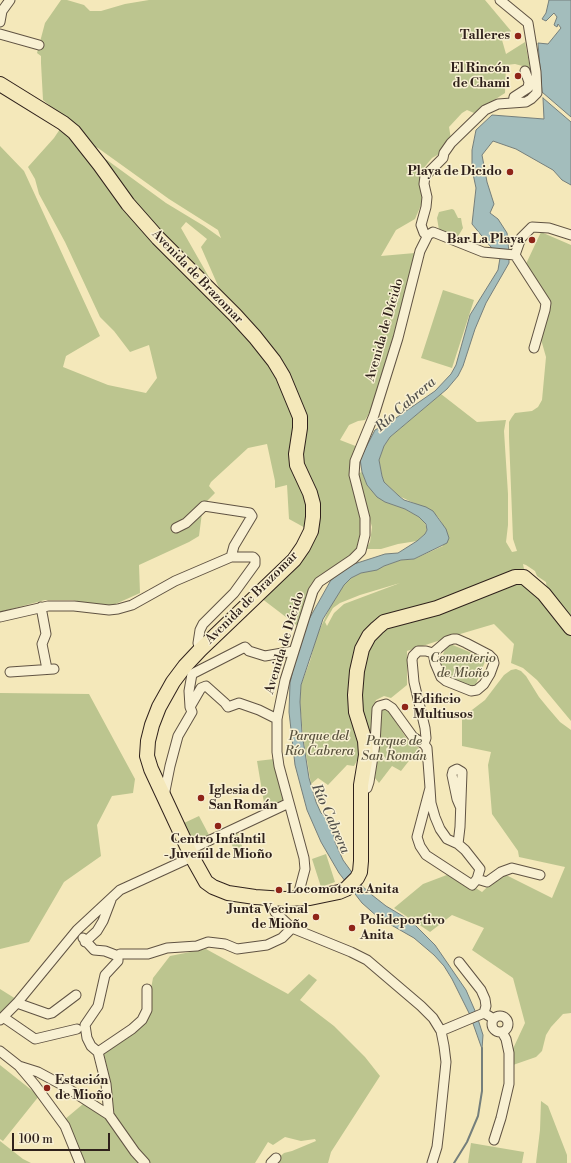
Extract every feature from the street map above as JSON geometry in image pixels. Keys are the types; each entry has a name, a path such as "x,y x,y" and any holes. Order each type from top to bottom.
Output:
{"highway":[{"name":"Avenida de Brazomar","path":"0,84 63,123 74,132 100,164 128,204 158,238 255,337 274,361 283,376 300,417 297,465 310,493 313,504 311,531 294,560 185,666 173,682 159,707 152,725 148,741 147,756 190,854 206,882 213,887 228,893 282,902 326,896 339,892 352,884 360,872 361,792"},
{"path":"361,792 366,749 356,712 355,695 357,671 362,649 369,636 376,628 384,622 437,608 515,577 524,577 544,594 571,628"}],"street":[{"path":"0,22 1,11 10,0"},
{"path":"500,0 528,23 536,72 537,93 526,102 498,104 485,110 452,143 444,153 443,158 425,176 424,184 426,206 422,225 424,233 428,235 433,232 483,252 515,255"},
{"path":"0,34 39,45"},
{"path":"513,103 514,96 528,88 529,82 526,70"},
{"path":"515,255 521,238 532,227 549,228 571,235"},
{"name":"Avenida de Dícido","path":"284,920 282,902 304,869 304,858 278,766 276,738 277,720 285,680 313,591 319,582 353,560 361,551 365,535 365,518 354,475 355,461 374,415 398,338 420,251 428,235"},
{"path":"515,255 546,303 546,310 534,348"},
{"path":"176,528 186,523 204,506 250,513 252,516 234,546 231,558"},
{"path":"0,616 48,606 74,606 109,610 118,609 132,604 175,581 231,558 253,557 256,561 234,593 203,624 198,636 200,650"},
{"path":"10,672 51,669 42,644 46,634 41,608"},
{"path":"457,639 489,655 494,663 493,668 484,684 477,690 471,691 446,682 441,677 433,653 448,641 457,639"},
{"path":"162,792 165,791 178,736 192,712 190,707 189,691 192,674 245,647 249,651 265,656 294,651"},
{"path":"424,744 426,738 425,728 414,682 412,660 413,656 418,651 433,653"},
{"path":"190,707 201,688 206,686 228,707 239,704 259,710 277,720"},
{"path":"361,792 367,788 369,782 375,744 377,709 379,706 386,704 392,708 414,737 424,744 428,752 431,803 440,829 447,839 458,844 465,850 480,869 477,879 472,885 426,854 420,846 417,837 430,788"},
{"path":"77,1029 35,1039 2,1019 77,930 120,890 289,803"},
{"path":"458,844 460,806"},
{"path":"477,879 487,882 501,872 512,868 540,875"},
{"path":"85,942 97,931 103,921 112,898"},
{"path":"282,902 284,920 292,928 367,960 421,1006 433,1018 441,1031 446,1062 437,1147 432,1163"},
{"path":"77,930 85,942 94,950 105,951 118,956 120,954 148,954 167,948 197,946 208,942 225,944 237,948 267,945 282,938 292,928"},
{"path":"109,1115 106,1084 98,1052 91,1046 87,1038 85,1025 98,1006 105,975 118,961 118,956"},
{"path":"441,1031 487,1015 500,1016 507,1020 508,1027 502,1032 497,1032 492,1028 492,1022 487,1015 485,999 481,990 468,971 459,962"},
{"path":"98,1052 132,1029 142,1020 147,1010 147,989"},
{"path":"17,1003 52,1014 76,995"},
{"path":"494,1140 509,1084 509,1053 506,1039 502,1032"},
{"path":"0,1051 19,1066 65,1126 80,1163"},
{"path":"19,1066 38,1072 64,1086 109,1115 135,1152 146,1163"}],"green space":[{"path":"61,0 67,0 84,5 90,11 101,11 125,4 149,0 485,0 511,31 502,40 506,54 525,42 530,68 515,64 506,65 505,93 474,113 467,110 462,113 449,127 451,139 441,153 432,158 423,169 422,183 424,198 415,219 396,230 381,256 415,253 396,327 370,412 365,420 349,425 340,440 358,447 350,473 362,518 363,534 357,549 342,562 320,575 311,584 299,627 261,598 313,539 305,470 301,457 303,413 219,288 201,247 207,239 186,222 181,228 214,286 144,215 100,157 107,160 166,203 221,238 218,230 169,199 98,148 92,146 66,119 43,100 41,56 37,53 45,23"},
{"path":"60,129 80,149 123,210 270,360 296,413 307,494 309,530 289,519 287,485 275,488 275,481 267,444 248,448 211,482 209,486 215,493 203,505 199,536 139,565 140,593 100,611 94,605 73,600 45,600 0,612 0,146 24,171 100,336 66,356 63,367 108,385 146,393 157,378 149,345 130,352 114,331 100,317 65,242 39,194 35,179 28,167 54,138"},
{"path":"452,209 458,218 461,218 463,228 457,238 439,230 437,218 439,212"},
{"name":"Parque del Río Cabrera","path":"541,232 571,245 571,619 547,591 546,582 537,576 535,571 523,564 524,569 366,631 357,734 360,755 354,766 347,765 328,785 318,778 311,784 303,736 300,702 301,685 310,661 317,635 333,601 351,578 361,573 376,570 401,560 414,559 443,546 442,523 438,517 399,496 384,482 379,460 384,446 390,437 441,394 477,422 506,420 504,431 508,494 508,525 506,542 512,552 517,551 513,539 509,422 515,413 532,411 538,407 542,400 546,357 540,336 548,309 525,266","holes":["400,583 344,604 334,613 327,626 325,622 333,608 340,603 360,595"]},
{"path":"443,290 474,300 452,368 421,358"},
{"path":"362,472 367,485 385,502 405,509 424,521 427,529 425,534 417,541 381,549 366,549 370,542 372,527 357,474"},
{"path":"509,582 523,583 537,594 571,634 571,721 537,680 523,668 511,663 514,644 494,624 407,651 407,685 391,698 384,696 376,700 372,709 372,731 366,732 359,691 367,649 383,628"},
{"name":"Cementerio de Mioño","path":"448,643 486,659 474,689 444,676 440,661"},
{"path":"516,669 521,671 526,676 539,697 560,722 571,730 571,1013 563,1014 551,1027 546,1035 542,1051 536,1057 513,1065 511,1053 525,1023 513,978 472,950 484,928 452,915 430,932 394,908 423,884 452,873 482,892 502,873 552,898 565,867 519,857 518,851 492,814 488,765 491,752 462,746 462,719 485,700 504,675 511,670"},
{"path":"0,693 89,694 135,779 133,793 112,796 97,825 101,856 64,882 29,942 0,949"},
{"name":"Parque de San Román","path":"383,708 387,709 409,742 419,748 401,771 392,766 379,783 375,778 380,712"},
{"path":"274,759 285,799 265,809 257,761"},
{"path":"199,816 209,835 194,843 184,823"},
{"path":"237,833 244,851 236,854 228,836"},
{"path":"326,854 335,882 321,887 312,859"},
{"path":"206,949 288,994 309,974 317,980 300,1000 334,1026 365,1057 380,1076 331,1152 328,1163 273,1163 284,1153 316,1141 315,1139 301,1141 285,1137 273,1145 268,1142 255,1163 147,1163 113,1116 103,1053 145,1020 153,978 170,956"},
{"path":"0,989 16,999 0,1016"},
{"path":"0,1065 39,1096 3,1141 0,1139"},
{"path":"541,1101 548,1106 567,1155 567,1163 536,1163 540,1130"},
{"path":"83,1104 108,1119 141,1163 82,1163 64,1120"},
{"path":"0,1141 23,1159 31,1163 0,1163"},
{"path":"471,1143 524,1152 522,1163 468,1163"}],"water":[{"path":"549,0 571,0 571,117 542,92 538,43 548,44 561,28 558,24 557,27 554,25 557,17 554,13 546,21 542,19 546,13"},
{"path":"543,98 571,122 571,185 562,180 553,170 516,149 493,141 482,155 487,182 494,204 490,213 498,219 507,233 509,263 486,303 458,376 447,389 390,437 384,446 379,460 384,482 404,500 426,507 433,511 446,529 449,538 447,543 414,559 401,560 377,570 361,573 351,578 344,585 323,619 301,685 300,702 302,733 309,778 321,813 332,822 335,842 343,860 361,885 386,906 411,921 435,945 466,990 476,1013 483,1035 482,1049 470,1015 444,966 434,955 414,938 379,918 362,903 339,873 321,842 307,810 295,765 289,712 290,683 295,660 308,621 331,580 351,565 385,554 398,553 417,541 425,534 427,530 426,524 419,517 405,509 385,502 377,497 367,485 362,472 360,459 375,430 393,420 435,391 451,374 456,365 470,315 498,270 500,258 472,224 476,188 472,169 472,150 476,130 492,115 544,119"}],"waterway":[{"name":"Río Cabrera","path":"454,1163 467,1142 478,1116 482,1091 482,1048"}],"place":[{"name":"Talleres","path":"518,36"},
{"name":"El Rincón de Chami","path":"518,76"},
{"name":"Playa de Dicido","path":"510,172"},
{"name":"Bar La Playa","path":"532,240"},
{"name":"Edificio Multiusos","path":"405,707"},
{"name":"Iglesia de San Román","path":"201,798"},
{"name":"Centro Infalntil - Juvenil de Mioño","path":"218,826"},
{"name":"Locomotora Anita","path":"279,890"},
{"name":"Junta Vecinal de Mioño","path":"316,917"},
{"name":"Polideportivo Anita","path":"352,928"},
{"name":"Estación de Mioño","path":"47,1088"}]}
